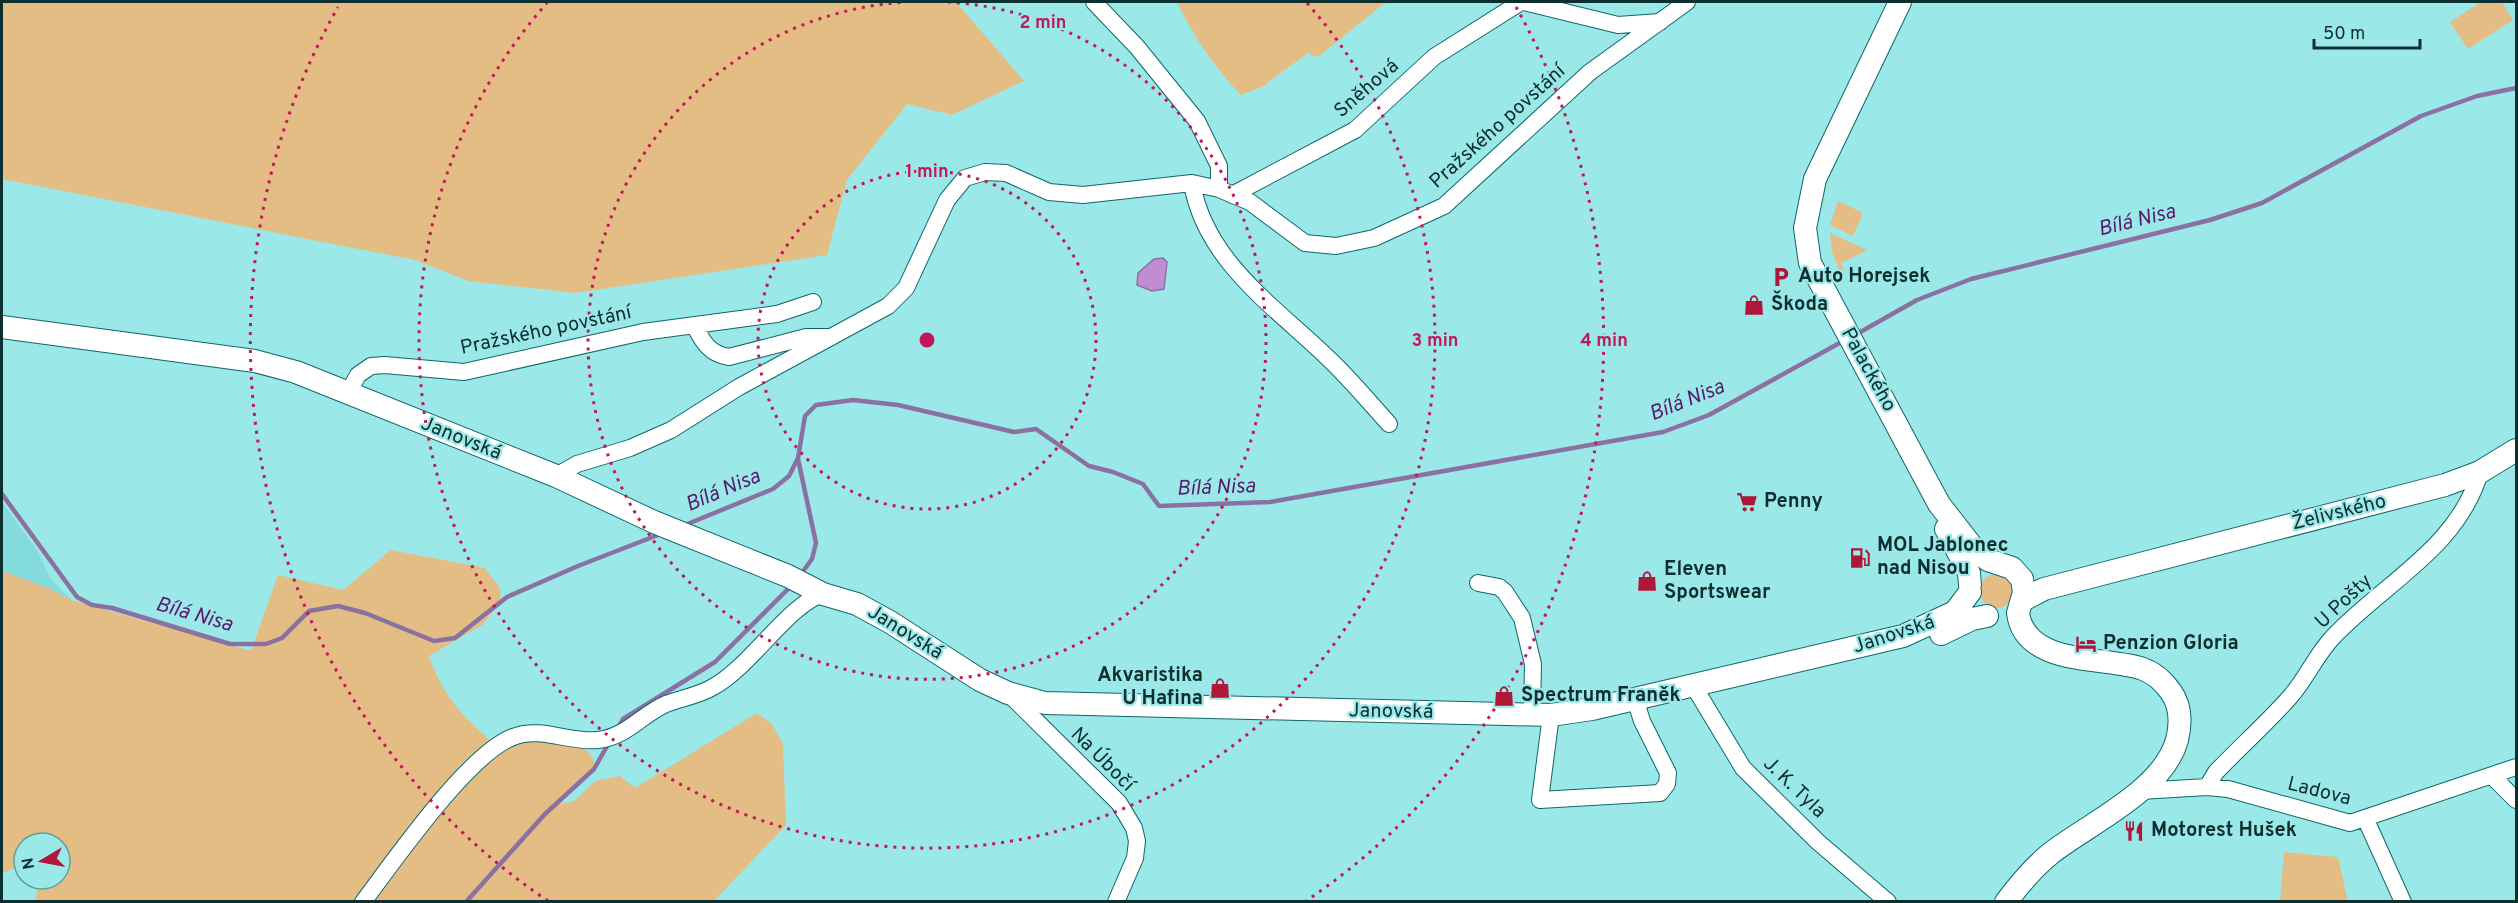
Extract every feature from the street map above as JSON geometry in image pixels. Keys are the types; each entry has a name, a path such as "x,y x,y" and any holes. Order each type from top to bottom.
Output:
{"street":[{"path":"1094,2 1137,47 1197,121 1219,166 1226,192"},
{"path":"1522,2 1618,25 1661,22"},
{"name":"Sněhová","path":"1226,192 1355,130 1434,57 1522,2"},
{"name":"Pražského povstání","path":"555,476 577,464 630,448 671,430 739,387 888,306 906,288 947,200 965,178 985,172 1006,173 1049,192 1083,195 1192,183 1226,192 1250,202 1305,243 1336,246 1374,238 1444,206 1590,72 1687,2"},
{"name":"Palackého","path":"1900,2 1815,179 1806,218 1806,245 1810,263 1939,504 1974,549 1989,560 2008,568"},
{"path":"1192,183 1195,201 1208,233 1225,258 1258,295 1331,361 1389,424"},
{"name":"Pražského povstání","path":"348,393 358,375 371,366 384,365 464,372 643,332 777,314 813,302"},
{"name":"Pražského povstání","path":"694,325 704,344 717,355 729,357 806,337 833,337"},
{"name":"Janovská","path":"2,327 255,361 296,372 555,476 654,522 788,576 817,591 857,604 890,622 980,680 1008,693 1045,703 1541,715 1635,699 1842,651 1924,628 1955,612 1970,589"},
{"name":"Želivského","path":"2022,602 2044,589 2445,485 2480,472 2517,450"},
{"name":"U Pošty","path":"2206,787 2216,772 2291,696 2332,638 2411,570 2458,521 2473,496 2480,472"},
{"name":"Palackého","path":"1939,504 1948,536 1969,573 1970,589"},
{"name":"Želivského","path":"2008,568 2063,573 2155,560"},
{"path":"2006,902 2048,856 2140,791 2163,766 2176,743 2180,717 2177,700 2164,683 2145,670 2052,652 2032,640 2019,618 2024,585 2008,568 1984,567 1970,589 1975,607 2000,621 2030,652 2042,656 2078,658"},
{"path":"1478,583 1499,587 1505,592 1522,618 1533,664 1541,715 1540,800 1660,793 1667,784 1668,773 1642,721 1635,699"},
{"path":"363,902 407,844 467,773 490,751 511,738 540,733 590,741 620,735 664,705 713,687 750,660 817,591"},
{"path":"1990,617 2011,615 2022,602"},
{"name":"Janovská","path":"1842,651 1918,643 1976,618 1990,617"},
{"name":"J. K. Tyla","path":"1693,685 1743,768 1818,842 1888,902"},
{"name":"Na Úbočí","path":"1008,693 1119,803 1134,828 1135,858 1116,902"},
{"name":"Ladova","path":"2140,791 2206,787 2228,789 2350,823 2366,820 2517,767"},
{"path":"2492,776 2517,800"},
{"path":"2366,820 2403,902"}],"shaded area":[{"path":"2,2 956,2 1024,81 952,115 907,104 847,180 827,255 575,293 468,281 415,260 2,179"},
{"path":"1177,2 1386,2 1318,57 1308,53 1262,87 1241,95 1205,51"},
{"path":"2481,2 2502,2 2513,20 2468,49 2450,22"},
{"path":"1838,201 1863,213 1853,236 1830,225"},
{"path":"1830,233 1867,250 1841,263 1844,270 1840,272 1832,252"},
{"path":"1163,258 1167,262 1164,289 1152,291 1137,285 1138,273 1154,259"},
{"path":"2,502 38,552 50,578 71,600 51,589 2,571"},
{"path":"391,550 485,568 500,588 501,602 482,625 429,656 442,686 459,710 503,752 522,742 532,741 585,748 594,760 594,766 555,805 574,801 595,781 620,776 635,788 757,713 772,724 783,744 786,825 714,901 35,901 37,891 72,891 72,831 12,831 12,869 2,873 2,571 51,589 71,600 251,651 278,575 343,590"},
{"path":"1997,574 2009,579 2014,591 2009,603 1997,608 1985,603 1980,591 1985,579"},
{"path":"2284,852 2338,857 2348,901 2280,901"}],"waterway":[{"name":"Bílá Nisa","path":"1855,335 1917,300 1971,279 2210,220 2262,203 2421,116 2477,96 2516,88"},
{"name":"Bílá Nisa","path":"685,525 773,489 789,476 798,458 805,416 816,405 853,400 898,405 1014,432 1036,429 1089,466 1113,472 1143,484 1159,506 1270,502 1663,432 1709,415 1845,340"},
{"path":"798,459 816,543 812,559 801,574"},
{"name":"Bílá Nisa","path":"2,494 77,597 92,605 112,608 230,644 266,644 282,638 309,611 338,606 365,613 434,641 455,638 507,597 663,533"},
{"path":"619,726 623,719 715,662 792,585"},
{"path":"466,902 545,814 594,769 610,741"}],"place":[{"name":"Auto Horejsek","path":"1781,277"},
{"name":"Škoda","path":"1754,305"},
{"name":"Penny","path":"1747,502"},
{"name":"MOL Jablonec nad Nisou","path":"1860,558"},
{"name":"Eleven Sportswear","path":"1647,581"},
{"name":"Penzion Gloria","path":"2086,644"},
{"name":"Akvaristika U Hafina","path":"1220,688"},
{"name":"Spectrum Franěk","path":"1504,696"},
{"name":"Motorest Hušek","path":"2134,831"}]}
